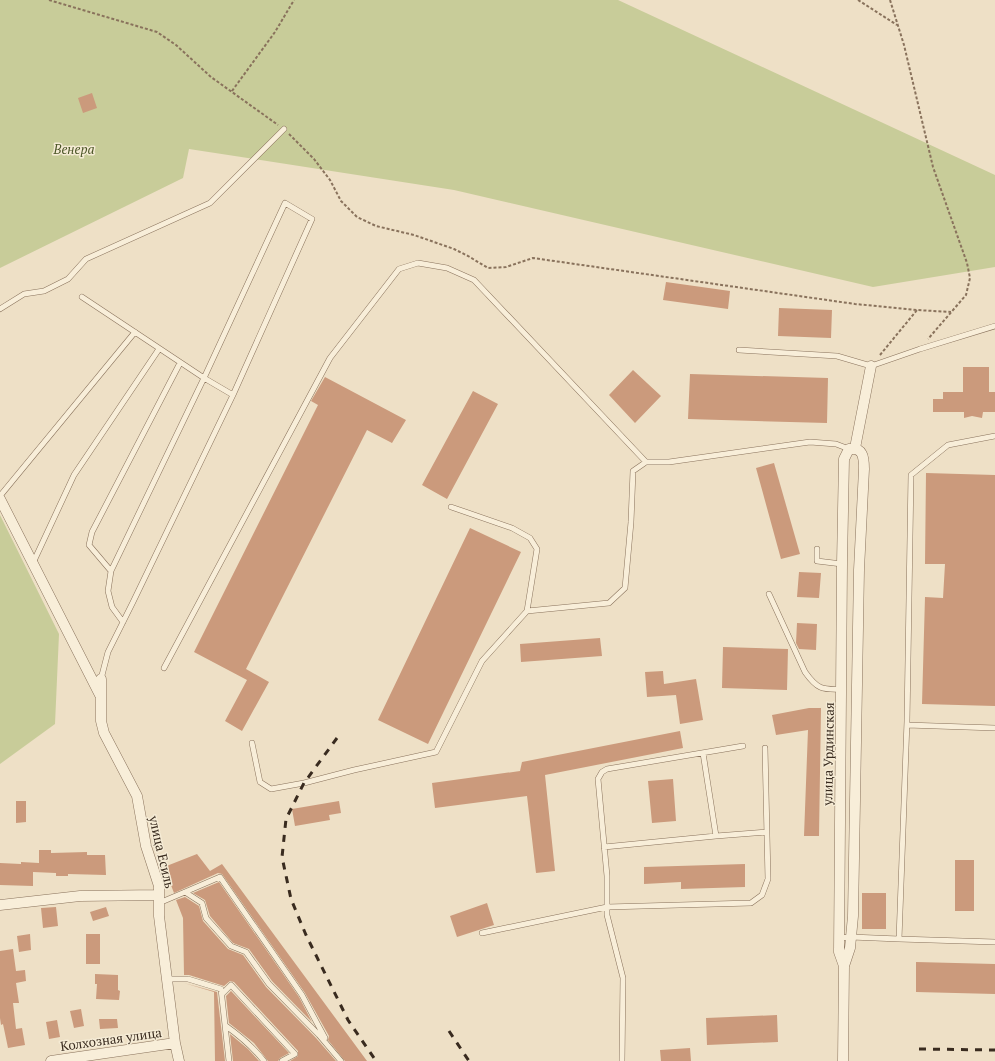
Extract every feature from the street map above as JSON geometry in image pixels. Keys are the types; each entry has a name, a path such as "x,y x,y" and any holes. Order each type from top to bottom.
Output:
{"street":[{"name":"улица Урдинская","path":"844,1061 844,966 839,952 844,459 852,448 871,366"},
{"path":"844,966 850,948 853,893 859,570 864,468 860,450 852,448"},
{"path":"0,498 101,696"},
{"name":"улица Есиль","path":"101,679 101,721 104,733 137,796 146,846 159,886 159,916 175,1043 179,1061"},
{"path":"0,905 80,896 159,899"},
{"name":"Колхозная улица","path":"51,1061 175,1043"}],"lane":[{"path":"0,309 24,294 44,291 68,279 86,259 210,204 284,129"},
{"path":"101,679 108,652 123,622 233,395 312,219 285,203 204,378 111,572 108,591 112,607 123,622"},
{"path":"164,668 330,358 399,269 418,262 447,268 474,280 646,462"},
{"path":"82,297 180,363 233,395"},
{"path":"739,350 837,356 871,366 995,326"},
{"path":"0,498 134,332"},
{"path":"33,563 74,475 159,349"},
{"path":"111,572 89,545 92,532 180,363"},
{"path":"899,939 907,725 911,475 948,445 995,436"},
{"path":"527,611 609,603 625,588 631,522 633,471 646,462 669,462 810,442 836,444 852,448"},
{"path":"252,743 260,782 271,789 304,783 354,770 436,752 482,661 527,611 537,549 530,538 512,528 451,507"},
{"path":"817,549 817,561 842,564"},
{"path":"769,594 805,672 813,683 826,689 842,689"},
{"path":"907,725 995,728"},
{"path":"622,1061 624,978 607,915 608,876 598,780 602,772 608,769 743,746"},
{"path":"482,933 607,907 751,904 762,895 768,879 765,748"},
{"path":"703,753 716,836"},
{"path":"604,847 767,832"},
{"path":"159,899 185,892 220,876 302,995 330,1048"},
{"path":"185,892 202,903 206,918 231,946 246,952 270,984 341,1061"},
{"path":"840,938 851,937 995,942"},
{"path":"167,979 188,979 221,989 230,1061"},
{"path":"222,994 231,985 294,1054 282,1061"},
{"path":"226,1026 249,1045 264,1061"}],"path":[{"path":"49,0 157,32 176,45 211,77 284,129 314,159 330,180 341,201 357,217 376,226 454,249 488,268 506,267 533,258 855,304 951,312"},
{"path":"232,91 275,32 294,0"},
{"path":"858,0 898,25"},
{"path":"890,0 898,25 933,167 967,263 970,278 966,295 920,349"},
{"path":"871,366 918,310"}],"green space":[{"name":"Венера","path":"0,0 618,0 995,175 995,267 873,287 454,190 189,149 183,178 0,268"},
{"path":"0,515 59,634 55,724 0,764"}],"building":[{"path":"92,93 97,108 83,113 78,98"},
{"path":"666,282 730,291 728,309 663,300"},
{"path":"779,308 832,310 831,338 778,336"},
{"path":"963,367 989,367 989,392 995,392 995,412 983,412 982,418 972,416 964,418 964,412 933,412 933,399 943,399 943,392 963,392"},
{"path":"633,370 661,396 635,423 609,395"},
{"path":"690,374 828,378 827,423 688,419"},
{"path":"325,377 406,420 392,443 367,430 246,669 269,682 242,731 225,721 247,680 194,652 318,405 311,401"},
{"path":"473,391 498,404 447,499 422,485"},
{"path":"774,463 800,554 781,559 756,468"},
{"path":"926,473 995,475 995,706 922,704 925,597 943,598 945,564 925,564"},
{"path":"470,528 521,552 428,744 378,720"},
{"path":"799,572 821,573 819,598 797,597"},
{"path":"797,623 817,624 816,650 799,649 796,643"},
{"path":"600,638 602,656 521,662 520,644"},
{"path":"723,647 788,649 787,690 722,688"},
{"path":"663,671 664,684 696,679 703,720 680,724 676,695 647,697 645,672"},
{"path":"809,708 821,708 819,836 804,836 808,730 776,735 772,715"},
{"path":"680,731 683,748 545,775 555,871 536,873 527,796 435,808 432,783 520,771 522,762"},
{"path":"673,779 676,821 652,823 648,781"},
{"path":"16,801 26,801 26,822 16,823"},
{"path":"339,801 341,813 329,815 330,820 295,826 292,809"},
{"path":"39,850 51,850 51,853 87,852 87,855 105,855 106,875 68,874 68,876 56,876 56,873 33,872 33,886 0,885 0,863 39,863"},
{"path":"197,854 210,871 222,864 367,1061 345,1061 328,1040 329,1036 305,993 222,874 218,873 174,893 164,867"},
{"path":"955,860 974,860 974,911 955,911"},
{"path":"745,864 745,887 681,889 681,882 644,884 644,867"},
{"path":"219,882 299,997 312,1022 272,981 249,949 233,943 210,916 205,900 193,893"},
{"path":"862,893 886,893 886,929 862,929"},
{"path":"185,897 199,906 203,921 228,949 243,955 266,987 316,1038 336,1061 290,1061 298,1056 298,1051 234,982 230,981 224,986 189,975 184,975 183,918 176,900"},
{"path":"487,903 494,925 457,937 450,916"},
{"path":"56,907 58,926 43,928 41,908"},
{"path":"106,907 109,916 93,921 90,912"},
{"path":"30,934 31,950 19,952 17,936"},
{"path":"86,934 100,934 100,964 86,964"},
{"path":"13,949 16,971 25,970 26,981 16,983 19,1003 13,1003 16,1029 22,1028 25,1045 8,1048 3,1024 1,1025 0,1018 0,951"},
{"path":"916,962 995,964 995,994 916,992"},
{"path":"95,974 118,975 118,990 120,991 119,1000 96,999 97,984 95,984"},
{"path":"184,983 217,992 225,1061 215,1061 214,992"},
{"path":"231,991 289,1053 280,1058 278,1061 268,1061 254,1043 229,1023 226,996"},
{"path":"81,1009 84,1026 74,1028 70,1011"},
{"path":"777,1015 778,1042 707,1045 706,1018"},
{"path":"99,1019 117,1019 118,1028 100,1029"},
{"path":"57,1020 60,1037 49,1039 46,1022"},
{"path":"230,1034 248,1049 259,1061 233,1061"},
{"path":"690,1048 691,1061 661,1061 660,1050"}],"railway":[{"path":"337,738 304,783 286,819 282,857 291,899 306,935 348,1020 376,1061"},
{"path":"449,1031 469,1061"},
{"path":"919,1049 995,1050"}]}
